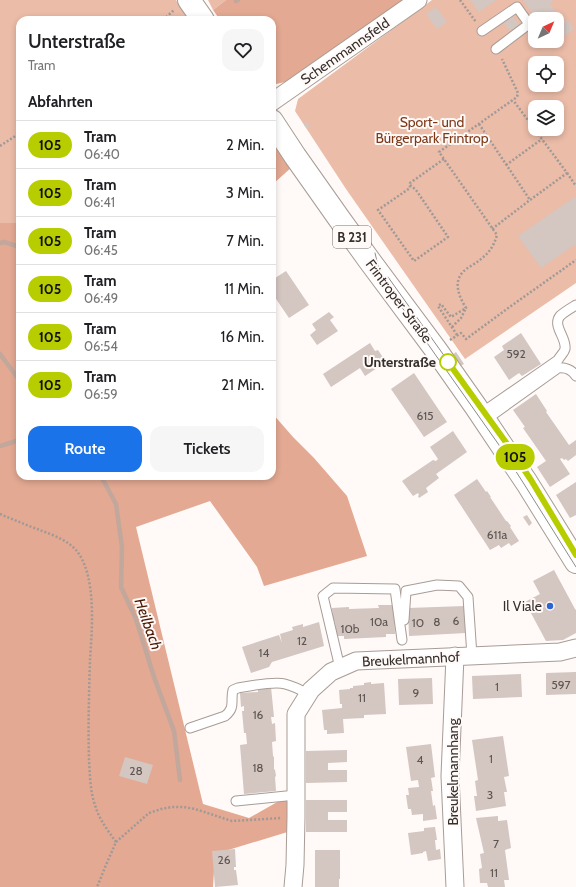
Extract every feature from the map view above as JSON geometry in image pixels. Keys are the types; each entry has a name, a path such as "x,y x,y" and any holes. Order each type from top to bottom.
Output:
{"main road":[{"path":"189,0 200,16"},
{"name":"Frintroper Straße","path":"276,127 342,223 436,350 527,483 576,562"}],"street":[{"name":"Schemmannsfeld","path":"276,99 418,0"},
{"name":"Breukelmannhof","path":"293,887 296,817 296,714 311,690 331,672 356,661 401,650 463,656 560,652 576,648"},
{"name":"Breukelmannhang","path":"455,887 450,776 463,656"}],"lane":[{"path":"482,31 517,7 529,24 496,49"},
{"path":"482,417 558,360 564,350 565,345 558,321 560,316 576,305"},
{"path":"482,417 558,368 563,367 568,369 576,376"},
{"path":"401,650 406,592 437,585 459,586 468,597 463,656"},
{"path":"340,668 323,596 333,588 395,589 401,650"},
{"path":"190,728 225,716 230,712 233,702 233,690 238,688 284,683 308,694"},
{"path":"236,801 296,795"}],"path":[{"path":"460,0 482,31"},
{"path":"466,308 459,295 458,286 460,277 462,273 481,259 494,244 497,235 439,152 518,97 518,93 504,60 496,49"},
{"path":"514,100 576,186"},
{"path":"479,124 530,200"},
{"path":"0,145 16,135"},
{"path":"506,165 542,139"},
{"path":"410,185 416,190 448,237 414,261 378,210 410,188 410,185 410,183 444,159"},
{"path":"492,229 567,173"},
{"path":"436,350 461,333 466,339 576,260"},
{"path":"457,335 438,306 441,304 451,317 466,308"},
{"path":"452,327 461,318 466,308"},
{"path":"0,514 68,543 76,550 83,560 88,573 92,626 89,725 90,774 94,805 116,842"},
{"path":"97,887 116,842 149,813 172,807 184,807 232,820 296,817"}],"green space":[{"path":"0,0 176,0 187,16 16,16 16,223 0,223"},
{"path":"208,0 226,0 213,10"},
{"name":"Sport- und Bürgerpark Frintrop","path":"432,0 576,0 576,283 465,359 346,189 295,111 298,99"}],"shaded area":[{"path":"226,0 404,0 285,82 276,84 276,16 217,16 213,10"},
{"path":"276,143 293,166 276,181"},
{"path":"0,223 16,223 16,480 276,480 276,418 347,496 367,556 264,586 257,567 210,501 136,527 203,804 249,818 293,793 294,830 215,854 213,887 0,887"}],"building":[{"path":"470,0 496,0 479,12"},
{"path":"523,0 552,0 553,2 550,4 556,12 531,12"},
{"path":"436,7 447,22 437,29 426,14"},
{"path":"512,15 519,25 510,31 503,22"},
{"path":"567,19 574,29 564,36 564,21"},
{"path":"307,122 310,127 307,129 304,125"},
{"path":"576,196 576,244 541,268 518,236"},
{"path":"286,271 309,305 289,318 276,299 276,277"},
{"path":"329,312 334,317 330,320 338,331 317,345 310,335 316,330 312,324"},
{"path":"521,333 541,364 522,376 519,373 509,380 494,357 504,350 502,346"},
{"path":"370,343 375,351 378,350 386,362 365,376 360,368 331,387 323,374"},
{"path":"456,352 464,364 460,366 452,355"},
{"path":"414,373 447,422 424,437 391,389"},
{"path":"536,394 547,411 546,412 569,445 576,440 576,455 568,461 562,458 560,459 570,474 550,487 537,467 546,461 523,428 525,427 513,410"},
{"path":"453,431 467,452 436,474 439,478 426,488 428,492 419,498 418,493 413,496 402,481 433,460 436,461 438,459 430,447"},
{"path":"477,479 511,526 510,527 519,541 511,546 509,543 501,548 499,545 490,550 454,495"},
{"path":"576,482 576,515 570,518 556,495"},
{"path":"527,515 532,523 529,526 523,517"},
{"name":"Il Viale","path":"554,570 576,610 576,633 563,640 546,641 525,602 540,594 533,581"},
{"path":"378,605 394,605 395,634 386,634 386,637 344,639 344,636 336,636 332,608 379,608"},
{"path":"465,606 466,633 409,636 408,608"},
{"path":"319,622 324,646 272,662 269,667 251,673 242,647 279,635 282,643 280,634 293,630 292,627 303,624 303,627"},
{"path":"576,672 576,694 546,695 546,673"},
{"path":"521,674 522,697 473,699 472,676"},
{"path":"432,678 433,704 399,705 398,679"},
{"path":"371,682 371,684 384,683 386,714 364,715 364,718 343,719 344,733 327,734 327,730 324,730 322,710 342,708 342,704 340,704 339,690 350,689 353,688 353,686 364,685 364,683"},
{"path":"271,687 274,717 271,717 272,724 275,723 276,741 272,742 276,776 276,791 244,794 240,745 247,744 246,733 244,733 242,711 244,711 244,706 241,707 240,693 258,692 258,688"},
{"path":"503,736 509,776 504,777 507,792 504,792 506,806 476,811 474,796 477,796 475,781 478,780 472,740"},
{"path":"431,744 435,777 431,778 433,791 431,791 437,819 423,821 423,814 412,815 411,809 408,809 406,795 409,795 408,788 419,787 418,780 411,781 406,747"},
{"path":"347,750 347,762 328,763 328,770 347,770 347,782 306,783 306,751"},
{"path":"125,757 153,765 147,784 119,776"},
{"path":"306,800 347,800 347,812 328,812 328,820 347,820 347,832 306,832"},
{"path":"498,816 498,821 507,820 511,848 505,850 509,880 504,880 505,887 488,887 487,883 480,883 479,869 482,868 480,854 484,853 476,818"},
{"path":"435,827 437,840 435,840 436,850 440,849 441,859 428,861 426,851 411,855 408,833 424,831 424,828"},
{"path":"235,849 236,867 234,867 234,870 236,870 238,885 215,887 212,851"},
{"path":"315,850 340,850 339,887 315,887"}],"waterway":[{"path":"0,243 4,242 16,246"},
{"path":"0,354 16,376"},
{"path":"0,446 16,441"},
{"name":"Heilbach","path":"103,480 116,504 122,547 121,587 136,619 154,677 174,731 180,780"}],"tram line":[{"path":"375,253 379,270 394,296 499,445 576,567"},
{"path":"388,277 505,441 576,555"},
{"name":"105","path":"448,362 531,480 576,555"}],"place":[{"name":"Unterstraße","path":"448,362"},
{"name":"Il Viale","path":"550,606"}]}
